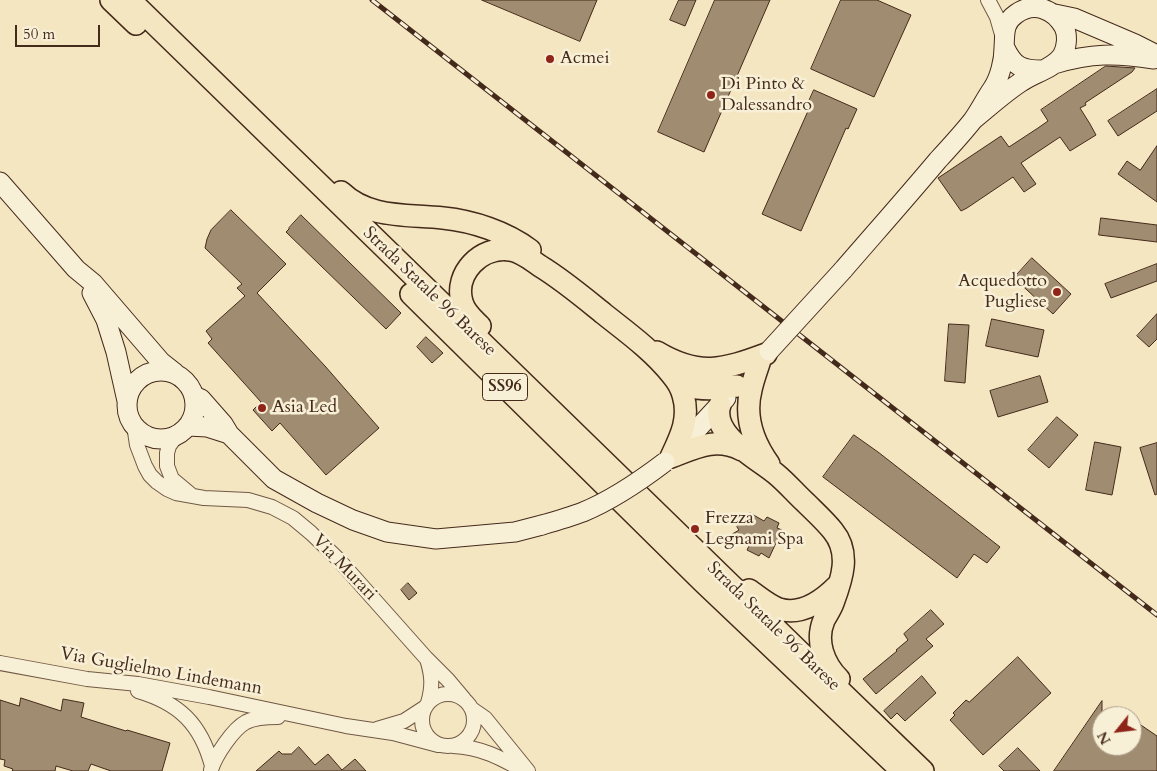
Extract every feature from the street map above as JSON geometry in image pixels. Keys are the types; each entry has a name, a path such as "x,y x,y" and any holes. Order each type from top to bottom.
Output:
{"main road":[{"name":"Strada Statale 96 Barese","path":"111,0 703,582 902,771"},
{"name":"Strada Statale 96 Barese","path":"130,0 642,500 924,771"},
{"path":"259,126 284,138 343,194 359,205 385,214 460,220 497,232 524,245 535,253 559,278"},
{"path":"557,415 522,368 468,315 462,302 461,288 464,274 474,262 486,254 500,250 513,250 521,253 559,278 640,342 672,374 684,383 696,388 715,389 737,386"},
{"path":"640,342 676,363 700,368 720,368 765,355"},
{"path":"765,355 750,391 750,423 756,443 777,474 828,524 838,538 843,552 844,565 839,584 822,629 821,645 826,662 835,674 879,718 924,771"},
{"path":"668,459 681,435 686,416 684,396 672,374"},
{"path":"720,404 718,414 722,426 742,450"},
{"path":"668,459 702,445 727,444 742,450 777,474"},
{"path":"642,500 700,542 744,586 778,608 794,610 808,607 821,600 839,584"}],"street":[{"path":"194,396 201,399 223,424 229,434 274,479 324,507 387,532 436,539 515,532 542,526 599,504 641,480 684,445 844,270 973,120 995,84 1000,72 1004,43 1007,24 1015,14 1032,4 1055,14 1066,30 1066,44 1063,55 1048,67 1030,70 1019,66 1010,58 1004,43 997,17 988,0"},
{"path":"1055,14 1074,18 1157,55"},
{"path":"973,120 1023,80 1048,67 1074,58 1118,54 1157,60"},
{"path":"0,182 76,269 91,291 106,320 116,352 130,418 134,425 143,433 154,438 166,439 182,431 207,426 229,434"},
{"path":"76,269 94,283 161,362 190,386 196,406 193,417 169,446 167,453 167,466 172,479 190,495"},
{"path":"127,400 130,390 144,375 154,371 174,373"},
{"name":"Via Murari","path":"134,425 137,445 145,466 157,482 167,489 176,493 204,498 248,500 272,507 293,518 311,533 338,559 468,704 485,718 526,771"},
{"path":"426,658 431,671 432,691 422,714 422,724 424,732 429,739 438,745"},
{"name":"Via Guglielmo Lindemann","path":"1,663 87,679 138,684 374,730"},
{"path":"87,679 148,694 178,709 195,727 202,739 208,753 211,769"},
{"path":"374,730 404,721 436,697 444,694 453,694 468,704 474,715 474,723 469,737 454,746"},
{"path":"211,769 234,732 246,722 263,717 302,717"},
{"name":"Via Murari","path":"374,730 447,747 465,747 496,755 526,771"}],"building":[{"path":"482,0 597,0 580,41"},
{"path":"679,0 696,0 685,26 670,20"},
{"path":"715,0 770,0 704,152 658,132"},
{"path":"841,0 877,0 911,15 874,97 811,69"},
{"path":"1106,66 1135,68 1080,108 1096,135 1070,151 1060,137 1021,163 1036,184 1024,192 1013,177 961,211 938,178 1001,136 1009,147 1038,128 1048,121 1041,110"},
{"path":"1157,89 1157,111 1118,136 1108,121"},
{"path":"814,90 857,109 848,129 846,128 801,231 762,214 808,111 805,110"},
{"path":"1157,146 1157,202 1118,174 1127,161 1140,170"},
{"path":"231,210 286,264 257,293 325,366 379,428 326,475 280,423 272,431 253,410 261,402 208,343 212,339 206,331 245,296 237,288 242,284 205,248 211,230"},
{"path":"301,215 401,313 386,329 286,232"},
{"path":"1101,218 1157,225 1157,242 1099,235"},
{"path":"1032,258 1071,294 1053,314 1014,278"},
{"path":"1157,264 1157,281 1111,298 1105,284"},
{"path":"1157,314 1157,339 1149,347 1137,336"},
{"path":"992,319 1044,330 1038,357 986,346"},
{"path":"949,324 969,325 965,383 945,381"},
{"path":"426,337 443,353 432,363 417,347"},
{"path":"1040,376 1048,402 998,417 990,391"},
{"path":"1057,417 1078,435 1049,468 1028,450"},
{"path":"854,435 1000,547 987,563 974,554 957,578 823,477"},
{"path":"1095,442 1121,447 1112,495 1086,490"},
{"path":"1157,443 1157,494 1155,495 1140,448"},
{"path":"750,513 764,521 767,517 779,523 777,528 782,530 769,558 761,553 759,556 747,550 749,546 729,536 739,530 737,527"},
{"path":"408,583 417,593 409,600 401,590"},
{"path":"931,610 944,624 926,639 933,646 876,694 863,679 908,640 904,634"},
{"path":"1018,657 1051,693 983,755 950,720 955,715 953,713 966,700 969,702"},
{"path":"922,676 936,693 905,721 897,713 891,719 884,711"},
{"path":"21,698 61,711 63,699 84,703 81,717 170,743 162,771 111,771 91,764 88,771 73,771 56,766 55,771 12,771 13,769 4,766 5,760 0,759 0,700 19,706"},
{"path":"1092,716 1092,756 1142,756 1142,726 1157,736 1157,771 1054,771"},
{"path":"299,747 315,765 328,754 342,770 355,759 366,771 256,771 279,751 282,754 291,754"},
{"path":"1018,748 1040,771 1004,771 999,766"}],"railway":[{"path":"372,0 1157,615"}],"place":[{"name":"Acmei","path":"550,59"},
{"name":"Di Pinto & Dalessandro","path":"711,95"},
{"name":"Acquedotto Pugliese","path":"1057,292"},
{"name":"Asia Led","path":"262,408"},
{"name":"Frezza Legnami Spa","path":"695,529"}]}
